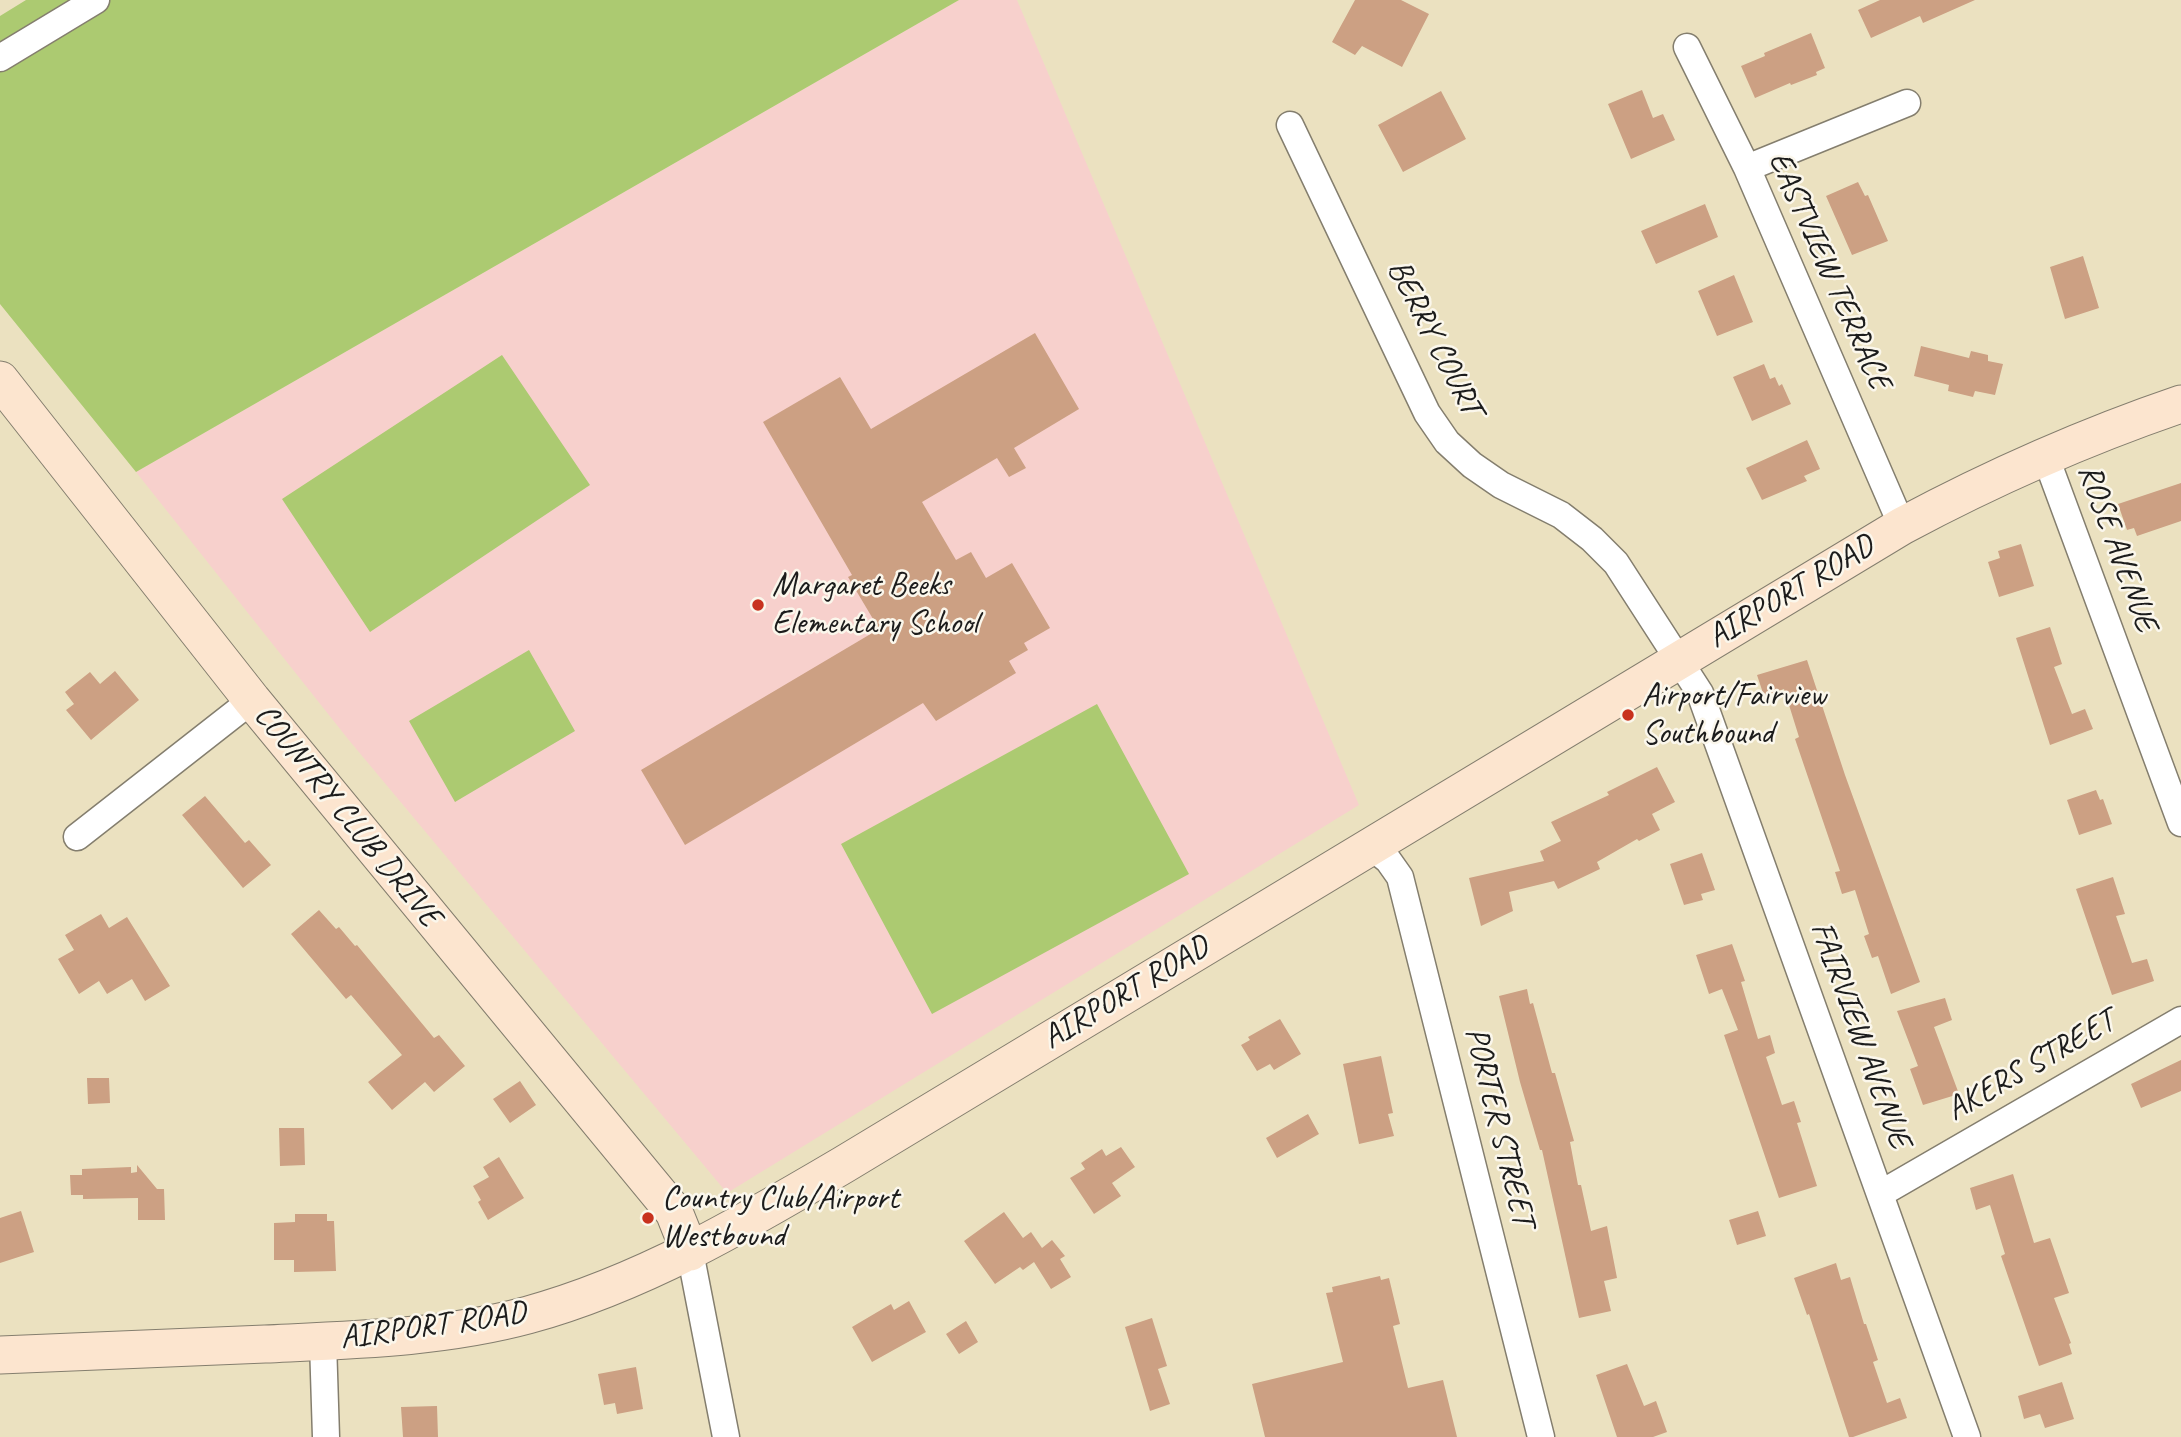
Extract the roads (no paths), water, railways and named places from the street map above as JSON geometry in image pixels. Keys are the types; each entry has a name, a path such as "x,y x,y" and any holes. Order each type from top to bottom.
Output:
{"street":[{"path":"0,58 96,0"},
{"name":"EASTVIEW TERRACE","path":"1687,47 1747,168 1902,526"},
{"path":"1747,168 1907,103"},
{"name":"BERRY COURT","path":"1290,125 1427,413 1447,442 1491,478 1561,515 1592,539 1616,563 1679,660"},
{"name":"COUNTRY CLUB DRIVE","path":"0,380 252,700 674,1212 690,1252"},
{"name":"AIRPORT ROAD","path":"0,1355 323,1342 451,1331 527,1315 589,1296 690,1252 843,1165 1369,845 1902,526 1970,489 2045,455 2181,404"},
{"name":"ROSE AVENUE","path":"2045,455 2181,823"},
{"name":"FAIRVIEW AVENUE","path":"1679,660 1700,693 1967,1437"},
{"path":"76,837 252,700"},
{"name":"PORTER STREET","path":"1369,845 1388,860 1400,877 1541,1437"},
{"name":"AKERS STREET","path":"1880,1194 2181,1020"},
{"path":"690,1252 726,1437"},
{"path":"323,1342 326,1437"}],"place":[{"name":"Margaret Beeks Elementary School","path":"758,605"},
{"name":"Airport/Fairview Southbound","path":"1628,715"},
{"name":"Country Club/Airport Westbound","path":"648,1218"}]}
